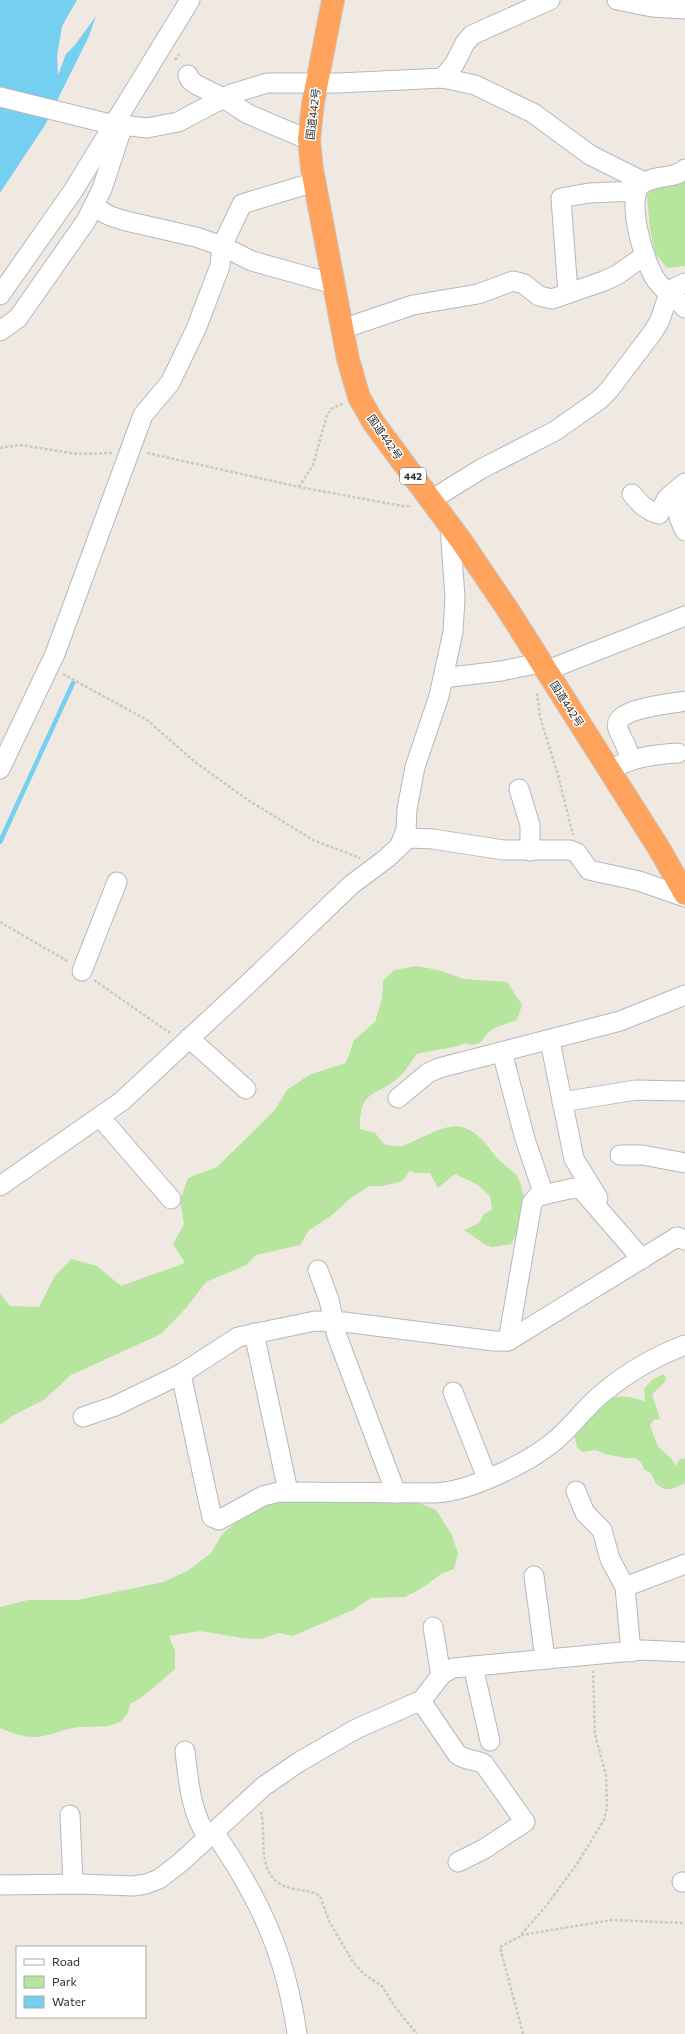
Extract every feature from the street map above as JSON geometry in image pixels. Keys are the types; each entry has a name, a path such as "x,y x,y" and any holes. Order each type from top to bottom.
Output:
{"highway":[{"name":"国道442号","path":"334,0 317,82 309,140 315,182 342,329 348,359 359,397 373,422 450,525 539,666 610,771 660,850 685,896"}],"street":[{"path":"0,295 73,191 190,0"},
{"path":"443,78 455,63 465,42 472,35 550,0"},
{"path":"617,0 652,7 685,9"},
{"path":"188,74 190,80 197,85 255,117 309,140"},
{"path":"0,97 115,124 147,128 168,125 189,117 223,98 242,90 267,83 443,78 475,85 539,116 590,155 640,187"},
{"path":"0,331 18,318 94,206 102,189 115,124"},
{"path":"568,293 561,198 640,187 677,174 685,169"},
{"path":"0,769 49,666 112,494 131,450 143,415 170,383 196,329 220,266 222,246 242,204 315,182"},
{"path":"640,187 638,233 644,256 657,281 685,308"},
{"path":"94,206 110,216 196,237 222,246 252,261 334,284"},
{"path":"342,329 413,305 478,294 513,281 520,282 539,296 552,298 618,275 644,256"},
{"path":"431,500 481,469 555,431 596,402 609,390 653,332 660,320 669,293 676,287 685,283"},
{"path":"632,494 641,505 659,514 667,498 685,483"},
{"path":"685,494 678,502 677,509 678,517 685,531"},
{"path":"400,845 406,830 407,809 415,768 443,678 454,632 455,614 453,545 450,525"},
{"path":"443,678 493,673 539,666 685,616"},
{"path":"629,761 629,753 618,728 617,722 621,717 640,709 685,701"},
{"path":"610,771 629,761 662,754 678,753"},
{"path":"519,789 530,825 530,851"},
{"path":"0,1186 122,1101 351,885 371,868 387,858 400,845 411,838 423,838 503,850 573,851 579,856 588,870 639,881 685,896"},
{"path":"82,971 117,882"},
{"path":"398,1098 428,1073 439,1068 620,1021 685,995"},
{"path":"188,1038 246,1089"},
{"path":"550,1040 574,1159 599,1201 599,1208"},
{"path":"502,1052 524,1139 544,1195"},
{"path":"562,1102 636,1090 685,1091"},
{"path":"100,1117 171,1199"},
{"path":"620,1154 642,1155 685,1163"},
{"path":"508,1341 532,1203 538,1196 578,1188 586,1193 642,1259"},
{"path":"83,1417 115,1406 181,1374 238,1337 315,1322 334,1321 494,1341 508,1341 677,1238 685,1240"},
{"path":"318,1270 329,1300 340,1343 396,1492"},
{"path":"254,1333 288,1491"},
{"path":"181,1374 212,1517 219,1520 263,1496 288,1491 447,1492 487,1478 523,1463 540,1453 561,1436 596,1399 613,1384 646,1363 685,1345"},
{"path":"453,1392 487,1478"},
{"path":"576,1491 586,1513 602,1530 610,1559 625,1588 631,1652"},
{"path":"625,1588 685,1564"},
{"path":"534,1576 545,1659"},
{"path":"433,1627 441,1676"},
{"path":"0,1885 73,1884 121,1887 146,1884 168,1873 254,1795 314,1753 370,1722 421,1701 446,1670 473,1666 631,1652 685,1652"},
{"path":"473,1666 490,1741"},
{"path":"421,1701 457,1754 463,1760 478,1761 484,1764 525,1822 484,1849 458,1862"},
{"path":"185,1751 194,1802 201,1828 211,1834 243,1877 270,1929 288,1980 297,2034"},
{"path":"70,1815 73,1884"}],"path":[{"path":"299,487 313,465 329,411 359,397"},
{"path":"0,448 21,445 87,455 131,450 299,487 403,506 412,506 431,500"},
{"path":"49,666 147,720 195,762 248,800 313,840 356,856 371,868"},
{"path":"539,666 540,717 558,775 579,856"},
{"path":"523,2034 500,1947 521,1935 546,1906 577,1864 601,1827 606,1814 606,1775 594,1735 592,1656"},
{"path":"254,1795 262,1815 262,1852 273,1876 284,1886 320,1896 329,1921 353,1962 364,1974 382,1986 395,2007 417,2034"},
{"path":"521,1935 612,1920 644,1923 685,1923"}],"green space":[{"path":"685,175 685,266 667,268 655,253 650,229 647,196 654,185"},
{"path":"417,966 438,970 464,979 507,982 522,1005 517,1020 493,1029 479,1043 466,1043 416,1054 402,1074 386,1087 372,1094 367,1099 363,1106 360,1129 375,1133 384,1144 398,1146 408,1144 440,1129 455,1126 467,1129 477,1135 498,1159 516,1175 522,1189 525,1201 524,1213 511,1244 492,1247 484,1244 464,1230 479,1223 484,1214 492,1210 490,1196 478,1185 455,1174 438,1188 430,1173 415,1173 410,1171 402,1181 383,1186 370,1186 352,1197 331,1216 309,1230 300,1245 256,1255 246,1265 206,1282 187,1307 161,1334 71,1375 45,1399 12,1416 0,1425 0,1294 10,1306 39,1307 54,1277 71,1259 97,1266 121,1286 185,1263 173,1244 184,1224 180,1200 188,1178 217,1167 274,1111 287,1090 309,1075 346,1063 354,1040 375,1022 382,999 383,981 394,970"},
{"path":"664,1374 666,1378 664,1383 652,1394 660,1419 654,1420 650,1426 658,1447 671,1458 676,1466 679,1460 683,1458 685,1459 685,1483 672,1489 664,1489 656,1484 651,1473 645,1470 636,1458 626,1458 605,1454 596,1450 582,1452 577,1447 574,1434 594,1412 612,1399 624,1396 645,1401 644,1389 653,1379"},
{"path":"380,1499 410,1499 436,1510 452,1535 458,1554 454,1569 441,1574 422,1588 405,1597 371,1598 353,1610 293,1636 279,1633 261,1639 242,1638 200,1631 169,1636 175,1651 175,1669 142,1697 130,1704 128,1713 123,1720 116,1724 99,1727 72,1728 50,1735 36,1737 22,1736 0,1728 0,1607 28,1600 77,1600 164,1582 189,1570 211,1553 223,1533 243,1517 274,1502 295,1500 358,1503"}],"water":[{"path":"0,0 77,0 62,26 57,56 58,75 66,54 75,45 96,16 89,36 45,125 0,193"}],"waterway":[{"path":"0,842 73,683"}]}
